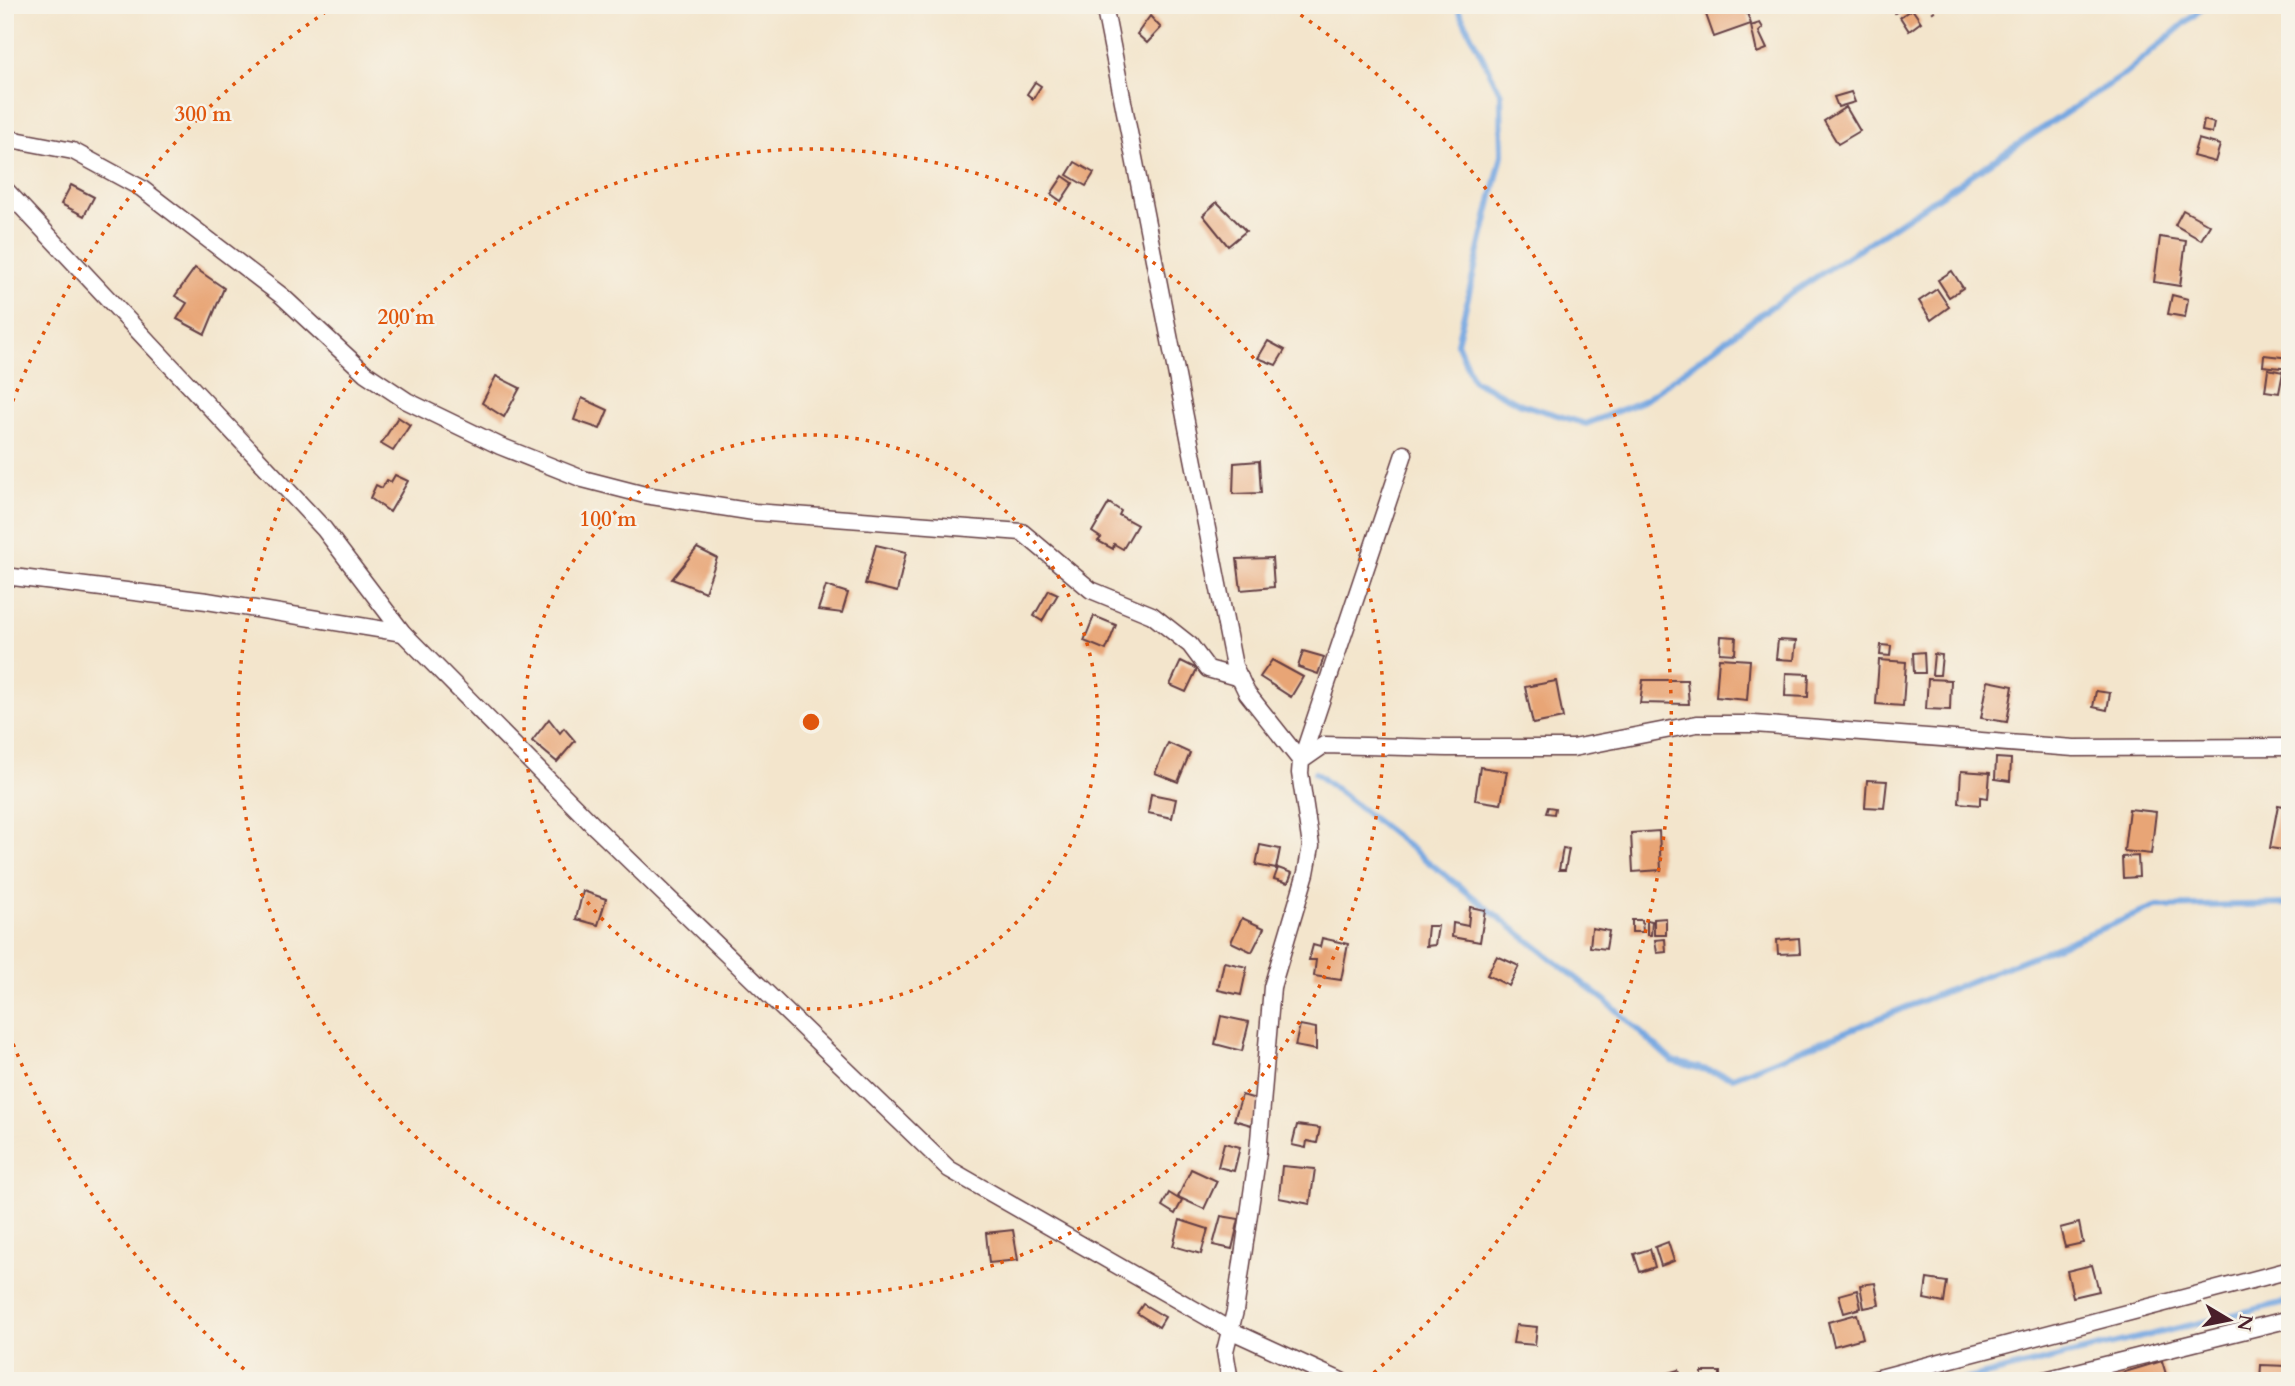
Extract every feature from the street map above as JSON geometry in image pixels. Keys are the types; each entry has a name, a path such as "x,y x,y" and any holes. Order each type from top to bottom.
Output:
{"street":[{"path":"1104,5 1231,652 1247,693 1301,761"},
{"path":"5,138 73,151 141,188 282,296 365,373 407,401 500,446 583,479 645,495 754,512 1022,532 1091,590 1152,615 1189,645 1208,669 1240,678"},
{"path":"5,189 324,529 403,633 625,857 949,1169 1230,1330 1341,1381"},
{"path":"1230,1381 1225,1351 1258,1152 1272,988 1306,873 1311,846 1300,773 1301,761 1404,454"},
{"path":"5,576 207,601 403,633"},
{"path":"1301,761 1324,745 1573,748 1697,724 1835,729 2074,748 2290,747"},
{"path":"1868,1381 2290,1270"},
{"path":"2041,1381 2290,1319"}],"path":[{"path":"1929,5 1935,15"}],"building":[{"path":"1744,5 1751,24 1714,37 1703,6"},
{"path":"1890,5 1908,5 1895,13"},
{"path":"1912,9 1921,22 1909,31 1900,17"},
{"path":"1150,16 1161,28 1147,43 1137,34"},
{"path":"1760,23 1763,28 1759,32 1767,49 1757,53 1751,26"},
{"path":"1035,82 1041,86 1033,99 1027,94"},
{"path":"1851,92 1855,102 1838,107 1834,97"},
{"path":"1846,107 1860,131 1838,144 1824,121"},
{"path":"2204,120 2214,123 2212,133 2202,131"},
{"path":"2198,139 2220,145 2215,162 2193,156"},
{"path":"1075,162 1094,173 1086,186 1067,175"},
{"path":"1063,176 1073,183 1061,201 1051,194"},
{"path":"71,185 94,197 84,216 61,204"},
{"path":"1217,202 1246,231 1228,246 1203,215"},
{"path":"2183,210 2210,225 2201,240 2175,225"},
{"path":"2160,237 2186,241 2180,286 2154,282"},
{"path":"195,268 224,288 205,334 177,319 187,303 175,296"},
{"path":"1952,271 1963,288 1949,297 1938,280"},
{"path":"1937,289 1949,307 1931,320 1919,301"},
{"path":"2172,295 2188,299 2185,317 2168,314"},
{"path":"1268,341 1285,350 1276,365 1258,358"},
{"path":"2264,355 2290,358 2290,369 2263,366"},
{"path":"2268,369 2283,372 2279,393 2265,391"},
{"path":"496,376 520,388 504,417 482,403"},
{"path":"582,398 608,410 600,429 574,420"},
{"path":"398,417 410,425 393,451 381,444"},
{"path":"1259,461 1261,493 1233,494 1234,463"},
{"path":"395,475 408,481 390,512 370,498 376,485 382,488 387,480 391,482"},
{"path":"1109,503 1121,511 1119,515 1137,525 1123,549 1114,544 1113,549 1098,541 1101,538 1092,532"},
{"path":"876,545 906,552 897,592 865,584"},
{"path":"697,548 717,558 705,592 672,579"},
{"path":"1272,558 1274,587 1241,590 1237,559"},
{"path":"826,586 848,593 842,613 818,610"},
{"path":"1049,590 1058,594 1042,621 1034,616"},
{"path":"1094,616 1116,625 1106,650 1084,641"},
{"path":"1721,636 1736,637 1735,654 1720,653"},
{"path":"1778,640 1796,641 1794,660 1776,659"},
{"path":"1881,645 1891,646 1890,656 1880,655"},
{"path":"1303,651 1324,657 1318,674 1298,667"},
{"path":"1924,652 1925,673 1914,673 1913,653"},
{"path":"1934,654 1942,655 1940,675 1932,675"},
{"path":"1719,658 1750,660 1747,700 1716,697"},
{"path":"1272,660 1303,677 1291,697 1260,677"},
{"path":"1879,660 1906,662 1903,706 1876,704"},
{"path":"1181,661 1197,669 1186,692 1170,685"},
{"path":"1786,673 1809,674 1808,697 1785,696"},
{"path":"1928,679 1951,680 1950,710 1926,709"},
{"path":"1643,680 1687,680 1689,704 1640,703"},
{"path":"1556,681 1563,718 1533,724 1525,687"},
{"path":"1988,681 2013,686 2007,722 1981,718"},
{"path":"2096,691 2110,693 2107,710 2093,707"},
{"path":"549,719 560,733 564,728 575,741 557,762 532,741"},
{"path":"1168,743 1190,753 1178,782 1155,773"},
{"path":"1996,758 2011,759 2010,781 1995,779"},
{"path":"1480,767 1507,771 1501,804 1475,800"},
{"path":"1961,771 1990,773 1988,798 1980,797 1980,805 1959,803"},
{"path":"1867,780 1887,781 1884,808 1865,807"},
{"path":"1151,794 1176,799 1172,818 1148,813"},
{"path":"2278,805 2290,807 2284,850 2270,848"},
{"path":"1548,807 1555,808 1554,814 1546,813"},
{"path":"2129,809 2156,812 2151,854 2124,851"},
{"path":"1659,831 1661,870 1633,872 1631,833"},
{"path":"1260,845 1280,849 1276,869 1256,865"},
{"path":"1563,848 1569,849 1565,870 1559,870"},
{"path":"2138,856 2139,877 2123,878 2122,857"},
{"path":"1278,868 1292,873 1288,883 1274,879"},
{"path":"583,891 606,899 598,925 576,919"},
{"path":"1470,907 1485,910 1480,942 1452,937 1453,923 1468,926"},
{"path":"1242,918 1264,928 1252,952 1231,942"},
{"path":"1666,918 1666,935 1654,935 1654,919"},
{"path":"1632,920 1642,920 1643,932 1632,932"},
{"path":"1647,920 1652,921 1651,935 1647,935"},
{"path":"1428,926 1438,926 1435,945 1426,946"},
{"path":"1592,928 1609,931 1606,949 1590,947"},
{"path":"1322,938 1348,944 1341,980 1314,976 1316,960 1309,960 1313,945 1320,947"},
{"path":"1799,938 1800,953 1778,954 1777,940"},
{"path":"1665,939 1666,952 1657,953 1655,940"},
{"path":"1497,956 1519,966 1509,986 1487,975"},
{"path":"1224,962 1247,967 1241,995 1218,990"},
{"path":"1221,1016 1249,1022 1242,1051 1215,1044"},
{"path":"1300,1025 1316,1028 1316,1050 1295,1046"},
{"path":"1242,1095 1259,1100 1251,1125 1234,1120"},
{"path":"1297,1125 1320,1128 1317,1143 1307,1141 1306,1148 1292,1145"},
{"path":"1224,1143 1240,1147 1234,1171 1218,1167"},
{"path":"1282,1166 1315,1169 1310,1204 1279,1198"},
{"path":"1191,1169 1217,1181 1204,1209 1178,1197"},
{"path":"1169,1193 1182,1201 1175,1214 1162,1206"},
{"path":"1221,1216 1239,1219 1232,1249 1213,1245"},
{"path":"1180,1220 1208,1229 1201,1254 1173,1246"},
{"path":"2079,1223 2083,1243 2065,1247 2060,1228"},
{"path":"1013,1230 1018,1260 989,1263 986,1233"},
{"path":"1668,1242 1674,1261 1661,1266 1655,1247"},
{"path":"1650,1249 1655,1267 1640,1272 1634,1254"},
{"path":"2092,1265 2099,1291 2073,1297 2067,1271"},
{"path":"1927,1279 1947,1282 1944,1303 1924,1299"},
{"path":"1875,1283 1879,1305 1864,1308 1860,1285"},
{"path":"1857,1290 1861,1308 1844,1313 1839,1295"},
{"path":"1143,1304 1165,1317 1159,1327 1137,1313"},
{"path":"1857,1314 1863,1338 1834,1346 1828,1322"},
{"path":"1516,1325 1537,1327 1535,1345 1513,1343"},
{"path":"2162,1361 2168,1381 2109,1381 2108,1377"},
{"path":"2261,1365 2288,1366 2290,1381 2260,1381"},
{"path":"1679,1370 1682,1381 1660,1381 1659,1376"},
{"path":"1702,1372 1720,1372 1720,1381 1702,1381"}],"waterway":[{"path":"1456,5 1501,94 1502,155 1457,343 1473,380 1521,404 1586,424 1645,400 1766,310 2125,74 2206,5"},
{"path":"1315,773 1607,1002 1672,1061 1733,1077 2155,907 2290,904"},
{"path":"1960,1381 2290,1301"}]}
